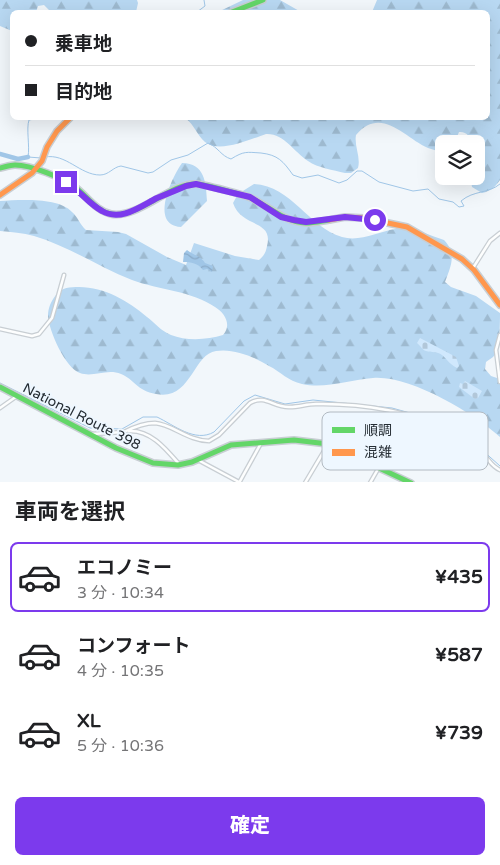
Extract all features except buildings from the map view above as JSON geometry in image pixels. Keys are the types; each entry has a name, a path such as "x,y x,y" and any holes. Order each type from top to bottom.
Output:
{"main road":[{"path":"237,10 263,0"},
{"path":"0,195 32,173 43,158 57,131 68,120"},
{"path":"0,168 15,166 36,168 74,186 102,211 110,214 119,215 130,212 186,186 196,184 250,197 281,217 294,220 306,222 345,217 386,222 407,227 462,259 472,268 500,305"},
{"name":"National Route 398","path":"0,387 91,434 144,459 163,465 180,465 198,460 224,447 306,440 322,443"},
{"name":"National Route 398","path":"385,470 411,482"}],"street":[{"path":"472,268 490,242 500,233"},
{"path":"0,329 32,336 39,334 52,318 64,275"},
{"path":"500,335 496,350 500,382"},
{"path":"0,408 17,396"},
{"path":"124,432 149,424 157,424 192,438 208,441 219,435 256,400 264,400 283,407 307,404 337,405 393,412"},
{"path":"91,434 138,431 162,444 180,465"},
{"path":"198,460 239,482 261,443"},
{"path":"305,482 322,454"},
{"path":"488,460 491,465 500,470"},
{"path":"370,482 377,470"}],"green space":[{"path":"0,0 137,0 138,3 136,10 49,10 44,5 38,6 37,10 10,10 10,30 0,26"},
{"path":"243,0 280,0 298,10 222,10"},
{"path":"377,0 500,0 500,180 490,190 482,193 472,185 485,185 485,135 467,135 464,132 459,132 458,135 435,135 435,150 419,143 393,126 375,123 365,127 356,135 358,168 351,173 345,173 312,163 284,140 272,135 266,134 226,146 218,147 211,145 202,139 187,120 490,120 490,10 373,10"},
{"path":"182,163 190,164 200,170 205,181 207,201 181,227 171,224 166,218 165,210 169,189"},
{"path":"254,184 267,186 290,199 319,225 342,237 362,237 401,228 444,240 452,255 451,265 445,282 451,287 476,296 500,313 497,349 493,357 486,362 485,369 491,376 500,379 500,437 488,427 488,412 466,412 440,397 405,383 373,378 329,385 302,384 289,379 257,359 244,354 223,350 208,354 177,391 168,394 156,394 144,390 116,372 80,373 74,370 64,357 49,323 49,307 58,292 66,288 89,288 107,292 124,300 164,331 183,338 203,339 223,335 227,327 226,320 219,310 196,297 132,280 47,240 26,234 0,231 0,201 38,200 66,207 76,216 86,230 126,234 167,257 186,265 194,243 235,256 259,260 265,252 268,237 266,231 237,211 233,203 238,194"},
{"path":"420,338 456,357 459,366 457,368 440,354 423,350 417,343"},
{"path":"465,381 482,391 478,398 475,399 459,387 460,383 463,384"}],"water":[{"path":"187,250 205,263 213,266 212,272 207,269 203,270 194,263 183,262 184,253"}],"waterway":[{"path":"200,10 205,6 204,0"},
{"path":"29,120 28,157 41,158"},
{"path":"45,157 60,158 93,174 103,175 121,166 148,173 153,172 171,160 188,155 208,143 231,159 252,152 272,155 283,162 293,175 302,178 318,175 339,183 347,180 357,171 362,171 379,182 413,191 428,189 439,199 453,202 459,207 464,206 461,201 466,198 500,184"},
{"path":"0,154 18,159 28,157"},
{"path":"0,383 90,428 122,429 143,417 157,417 185,432 207,435 214,432 244,401 255,395 285,404 313,400 392,408 406,412"},
{"path":"488,455 500,466"}],"traffic: fast":[{"path":"237,10 263,0"},
{"path":"0,168 13,165 22,166 55,176 70,183 101,210 111,214 132,211 176,189 196,184 247,197 284,217 298,222 309,223 329,220"},
{"path":"0,387 116,448 153,463 178,465 192,462 231,445 294,440 322,443"},
{"path":"383,470 409,482"}],"traffic: slow":[{"path":"0,195 32,173 42,161 47,147 57,131 68,120"},
{"path":"329,220 345,217 364,218 407,227 462,259 474,270 500,305"}],"route":[{"path":"66,182 74,186 102,211 110,214 119,215 130,212 186,186 196,184 250,197 281,217 294,220 306,222 345,217 375,220"}]}
